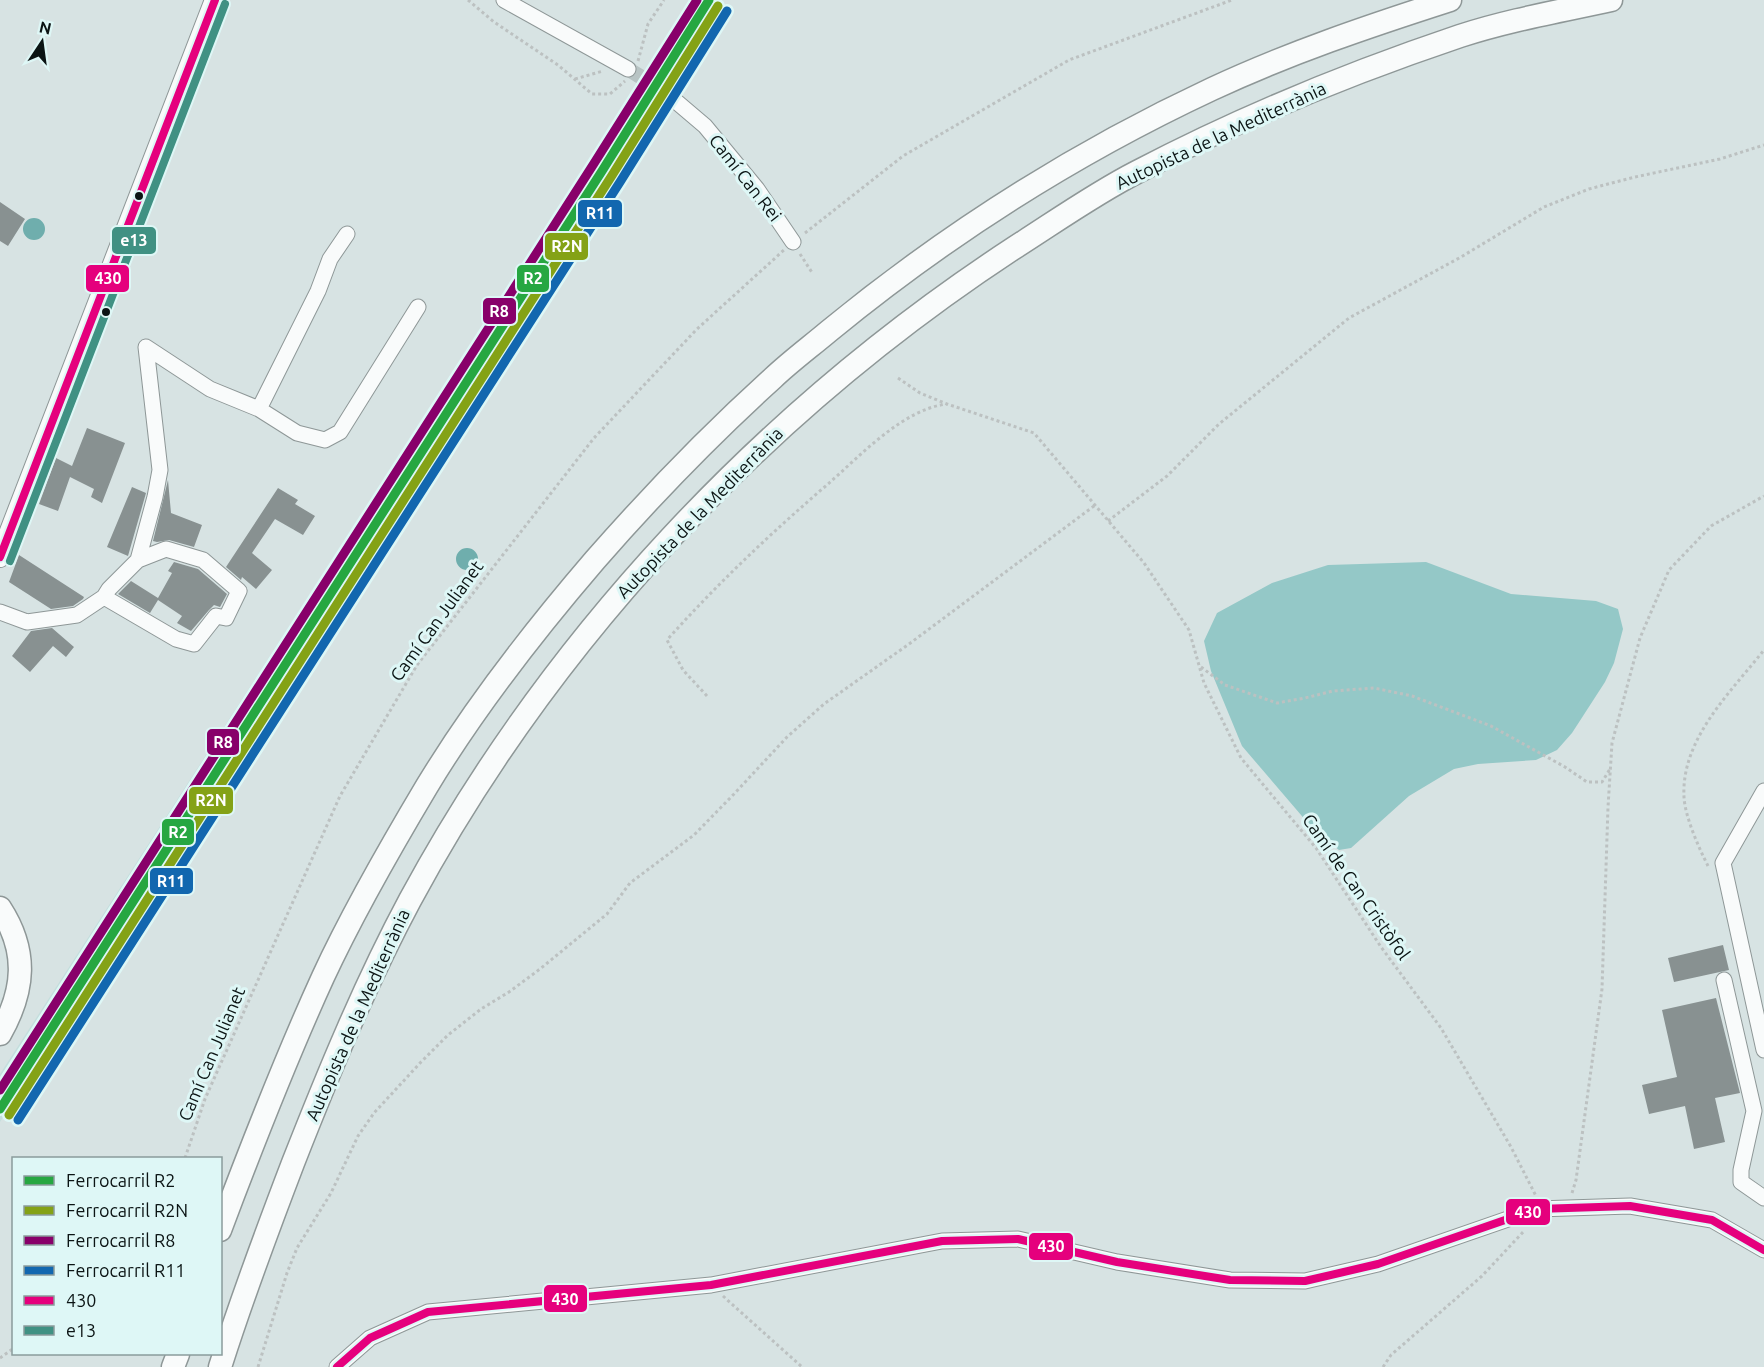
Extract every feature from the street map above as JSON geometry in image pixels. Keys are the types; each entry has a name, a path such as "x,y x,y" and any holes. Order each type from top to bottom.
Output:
{"highway":[{"path":"222,1225 278,1079 324,974 372,881 428,785 468,722 526,643 626,525 695,453 774,376 874,294 959,233 1111,139 1191,99 1287,56 1450,0"},
{"name":"Autopista de la Mediterrània","path":"219,1367 319,1095 366,988 411,899 504,745 549,683 604,614 732,474 808,403 899,329 989,265 1084,203 1135,173 1225,130 1380,64 1466,34 1611,0"},
{"path":"0,908 13,929 21,959 18,985 7,1021 0,1034"},
{"path":"0,929 13,961 18,985"}],"main road":[{"path":"0,557 215,0"}],"street":[{"path":"504,0 628,69"},
{"name":"Camí Can Rei","path":"665,92 705,126 757,189 793,242"},
{"path":"259,409 318,291 330,259 347,234"},
{"path":"138,560 160,470 146,347 210,389 259,409 297,433 325,440 340,432 418,307"},
{"path":"0,612 27,622 77,615 104,597 138,560 166,549 202,560 239,591 226,618 216,616 194,644 176,639 104,597"},
{"path":"1764,791 1723,863 1764,1050"},
{"path":"1724,980 1754,1111 1741,1170 1741,1182 1764,1198"},
{"path":"337,1367 370,1338 428,1312 711,1285 942,1241 1018,1239 1117,1262 1230,1280 1305,1281 1378,1264 1537,1209 1630,1206 1712,1220 1764,1250"}],"path":[{"name":"Camí Can Julianet","path":"185,1157 205,1099 340,796 417,665 594,438 697,329 793,242 903,156 1069,60 1232,0"},
{"path":"574,79 604,71"},
{"path":"1108,521 1167,476 1219,424 1349,318 1461,257 1544,207 1589,189 1720,159 1764,144"},
{"path":"793,242 813,274"},
{"path":"898,378 920,393 947,404"},
{"path":"706,696 683,670 667,640 695,608 761,543 885,435 932,406 947,404"},
{"name":"Camí de Can Cristòfol","path":"947,404 1034,433 1144,563 1189,630 1204,684 1241,758 1316,848 1381,947 1441,1028 1511,1147 1543,1209"},
{"path":"1568,1208 1576,1180 1602,989 1612,743 1640,638 1669,570 1711,526 1764,496"},
{"path":"258,1367 297,1248 331,1193 358,1136 374,1113 421,1062 448,1035 473,1015 540,969 607,914 630,883 694,835 787,737 824,704 909,645 1094,506"},
{"path":"1728,886 1712,873 1697,844 1684,798 1687,762 1701,731 1764,650"},
{"path":"1199,665 1225,686 1276,703 1333,691 1374,688 1412,696 1491,726 1565,767 1587,782 1602,782 1611,767"},
{"path":"1383,1367 1391,1355 1482,1276 1543,1209"},
{"path":"711,1285 802,1367"}],"shaded area":[{"path":"690,0 720,0 0,1122 0,1074 614,123"},
{"path":"34,218 42,221 45,229 42,237 34,240 26,237 23,229 26,221"},
{"path":"467,548 475,551 478,559 475,567 467,570 459,567 456,559 459,551"},
{"path":"1426,562 1511,594 1596,601 1618,609 1623,629 1614,663 1605,682 1572,733 1557,750 1536,760 1478,764 1454,769 1409,796 1351,848 1339,850 1313,829 1242,746 1211,671 1204,641 1217,613 1272,583 1328,565"}],"building":[{"path":"0,202 25,219 8,246 0,241"},
{"path":"87,428 125,443 102,503 91,497 94,489 70,477 58,511 39,504 56,458 72,466"},
{"path":"168,480 171,513 202,525 194,547 169,540 153,541"},
{"path":"132,487 146,493 128,556 107,547"},
{"path":"278,488 298,500 295,504 315,516 303,535 275,519 252,553 272,570 256,589 226,567"},
{"path":"19,555 84,597 83,599 73,606 51,609 9,582"},
{"path":"174,562 198,569 227,594 220,607 214,605 191,631 177,623 182,616 158,600 150,613 118,594 131,581 158,598 172,573 168,571"},
{"path":"52,628 74,647 66,657 53,646 30,672 12,656 31,631"},
{"path":"1723,945 1729,970 1674,982 1668,958"},
{"path":"1716,998 1740,1093 1715,1098 1725,1142 1694,1149 1685,1106 1649,1114 1642,1085 1677,1077 1662,1010"}],"tunnel":[{"path":"628,69 665,92"}],"rail line":[{"name":"R8","path":"0,1090 697,0"},
{"name":"R2","path":"0,1109 602,171 709,0"},
{"name":"R2N","path":"9,1115 611,177 718,6"},
{"name":"R11","path":"18,1120 620,182 727,11"}],"transit line":[{"name":"430","path":"0,557 215,0"},
{"name":"e13","path":"10,561 225,4"},
{"name":"430","path":"337,1367 370,1338 428,1312 711,1285 942,1241 1018,1239 1117,1262 1230,1280 1305,1281 1378,1264 1537,1209 1630,1206 1712,1220 1764,1250"}]}
